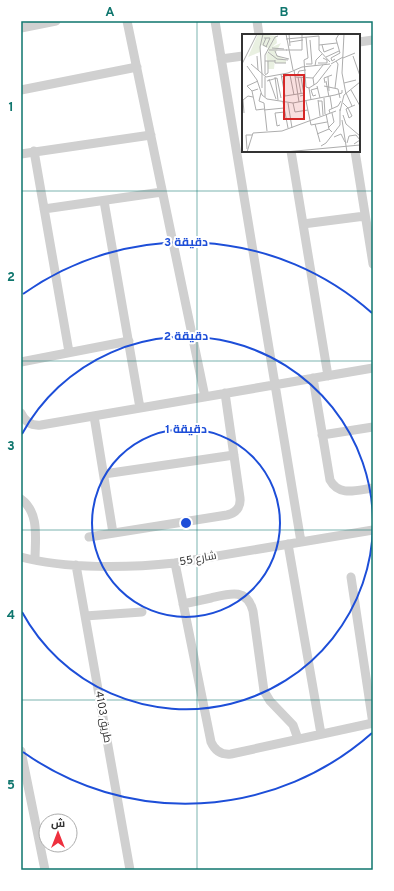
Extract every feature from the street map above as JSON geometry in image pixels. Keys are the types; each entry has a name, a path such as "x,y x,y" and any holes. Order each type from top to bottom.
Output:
{"street":[{"path":"21,28 56,21"},
{"path":"127,21 205,397"},
{"path":"215,21 301,542"},
{"path":"257,21 259,34"},
{"path":"360,42 373,40"},
{"path":"221,59 242,56"},
{"path":"21,90 136,67"},
{"path":"21,154 151,135"},
{"path":"34,151 69,352"},
{"path":"291,152 328,376"},
{"path":"355,152 373,264"},
{"path":"44,209 162,192"},
{"path":"104,201 140,408"},
{"path":"303,224 365,216"},
{"path":"21,362 129,341"},
{"path":"21,413 25,420 37,425 373,368"},
{"path":"312,378 330,480 334,486 345,492 373,488"},
{"path":"89,537 233,513 238,509 241,502 225,393"},
{"path":"94,416 114,533"},
{"path":"322,435 373,427"},
{"path":"104,474 234,455"},
{"path":"21,499 31,508 35,520 35,560"},
{"name":"شارع 55","path":"21,557 76,565 119,566 175,563 373,530"},
{"path":"288,544 321,734"},
{"path":"175,563 211,742 213,747 221,753 232,754 373,723 351,577"},
{"name":"طريق 4103","path":"76,565 130,870"},
{"path":"183,604 230,594 239,594 247,599 252,606 264,691 270,701 294,725 298,739"},
{"path":"85,616 142,612"},
{"path":"21,751 45,870"}]}
